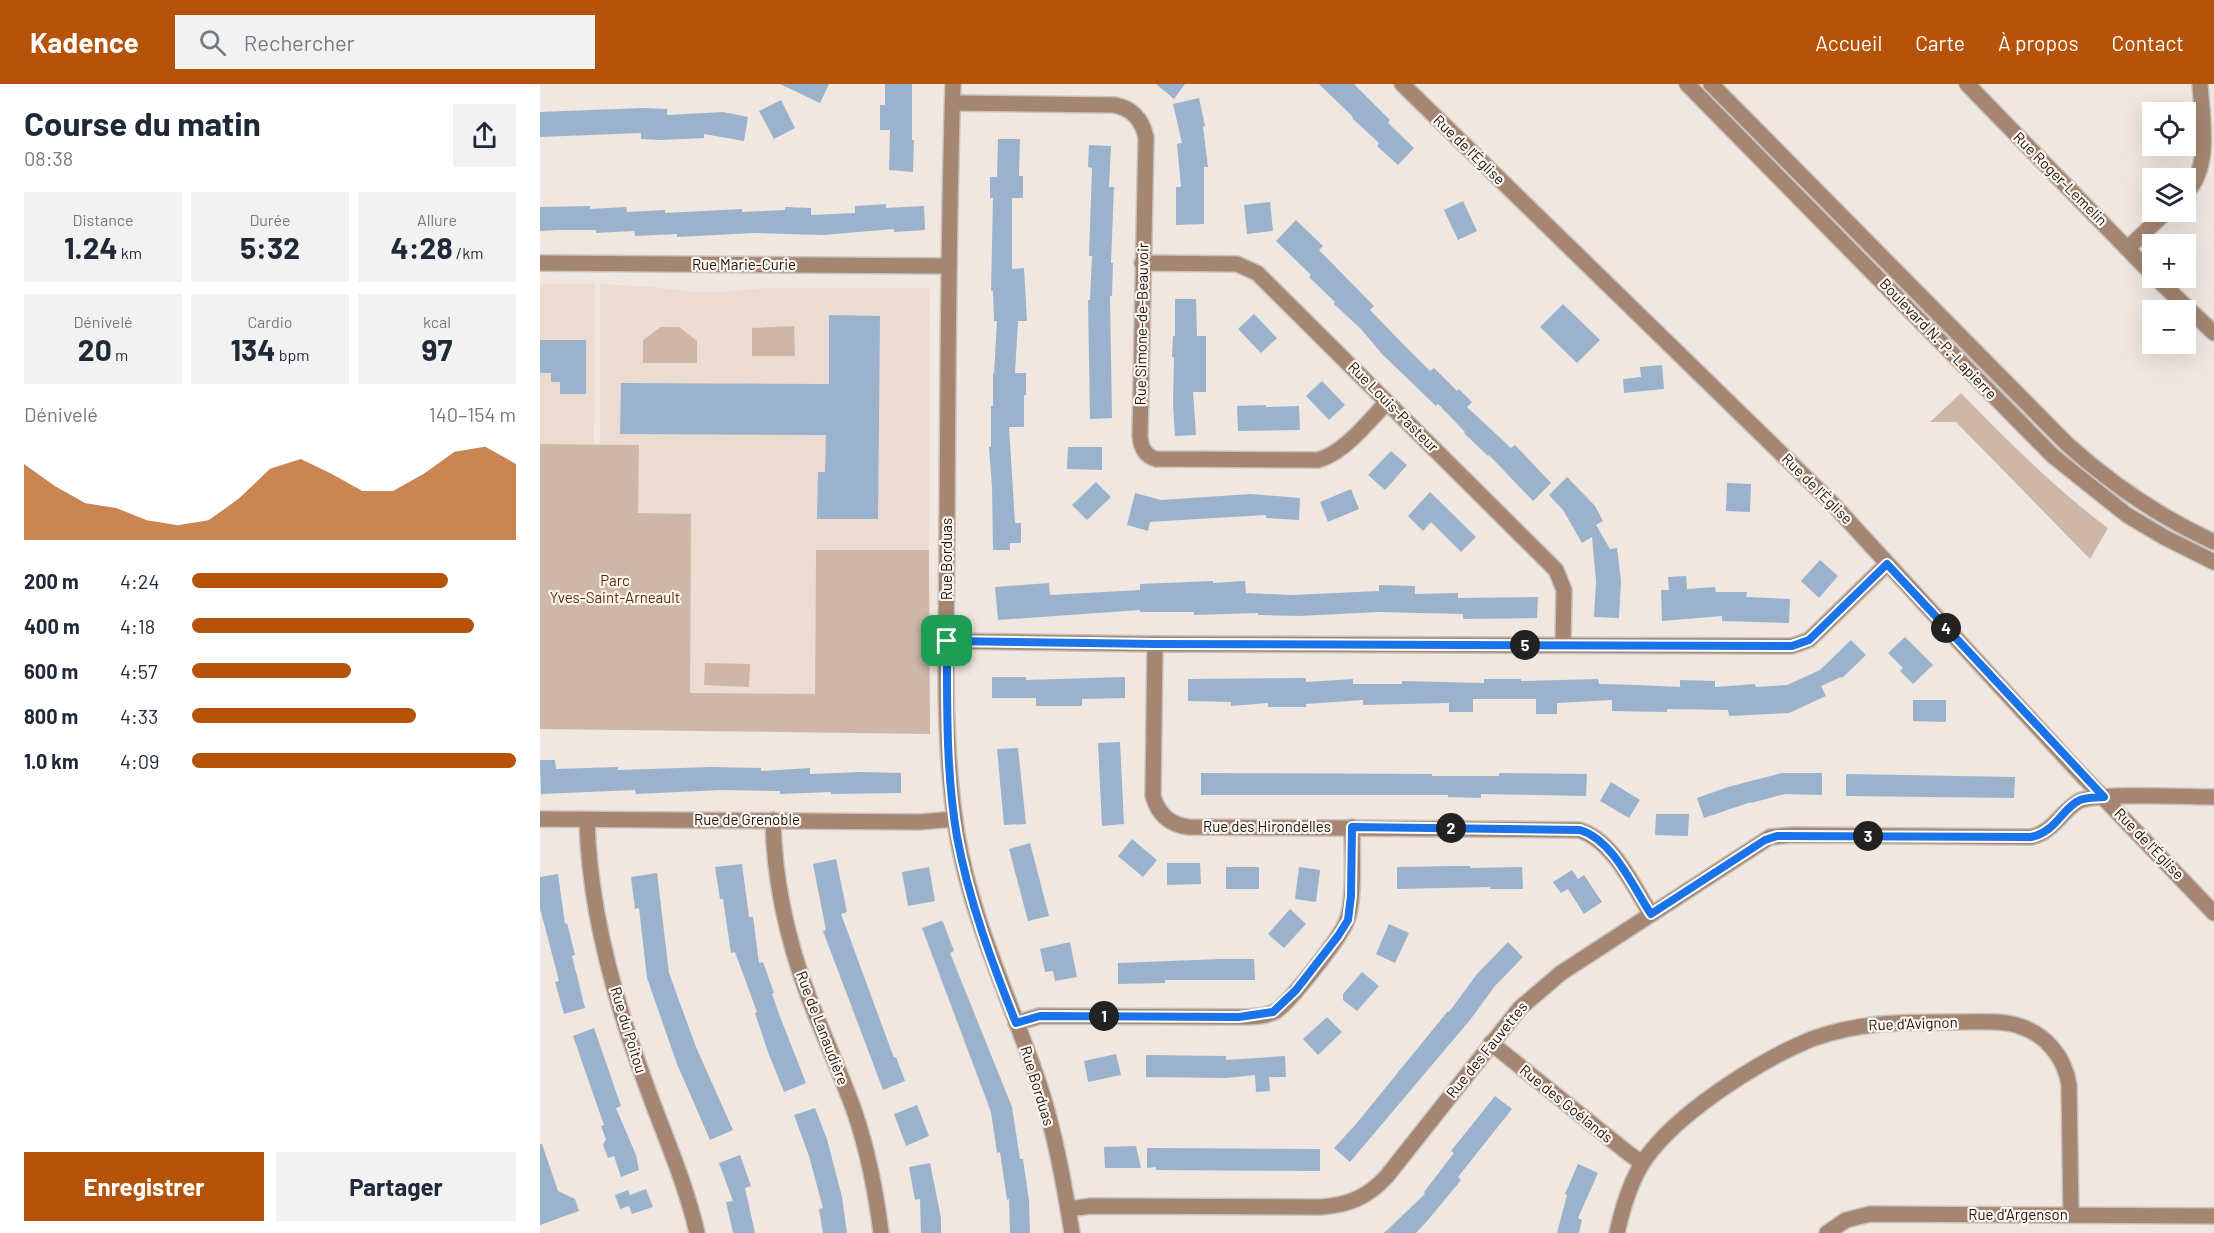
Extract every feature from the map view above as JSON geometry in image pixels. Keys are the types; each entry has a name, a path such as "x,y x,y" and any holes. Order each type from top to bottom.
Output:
{"street":[{"name":"Rue Borduas","path":"953,84 949,266 947,641 948,741 955,819 962,861 974,907 996,974 1043,1098 1072,1233"},
{"name":"Rue de l'Église","path":"1402,84 1808,479 2214,913"},
{"name":"Boulevard N.-P.-Lapierre","path":"1687,84 2053,456 2127,514 2164,537 2214,562"},
{"name":"Boulevard N.-P.-Lapierre","path":"1711,84 2067,444 2096,470 2131,496 2214,542"},
{"name":"Rue Roger-Lemelin","path":"1967,84 2142,263"},
{"path":"2196,179 2203,156 2200,84"},
{"name":"Rue Simone-de-Beauvoir","path":"953,103 1114,105 1122,106 1140,121 1146,137 1140,441 1143,451 1151,458 1318,460 1327,458 1339,450 1387,402"},
{"path":"2128,248 2155,222"},
{"name":"Rue Louis-Pasteur","path":"1142,262 1237,264 1251,269 1556,570 1563,590 1563,645"},
{"name":"Rue Marie-Curie","path":"540,263 949,266"},
{"path":"2167,288 2214,333"},
{"path":"947,641 1792,646 1809,640 1887,564"},
{"name":"Rue des Hirondelles","path":"1155,644 1153,796 1163,815 1181,826 1580,830 1587,832 1605,846 1651,914"},
{"name":"Rue des Fauvettes","path":"1068,1209 1091,1206 1321,1207 1352,1202 1370,1192 1387,1176 1491,1043 1520,1008 1540,989 1765,840 1777,836 2031,837 2053,826 2078,802 2104,797 2214,797"},
{"name":"Rue de Grenoble","path":"540,819 919,822 955,819"},
{"name":"Rue du Poitou","path":"587,820 589,863 598,916 614,985 645,1083 682,1175 697,1233"},
{"name":"Rue de Lanaudière","path":"773,820 777,876 794,949 808,995 847,1092 863,1140 882,1233"},
{"path":"1016,1023 1040,1016 1239,1017 1273,1012 1296,990 1348,920 1351,896 1352,827"},
{"name":"Rue d'Avignon","path":"1617,1233 1626,1201 1642,1163 1665,1135 1687,1114 1762,1065 1810,1040 1839,1030 1879,1023 2008,1024 2027,1029 2045,1040 2059,1057 2068,1076 2071,1215"},
{"name":"Rue des Goélands","path":"1491,1043 1642,1163"},
{"name":"Rue d'Argenson","path":"1827,1233 1846,1220 1870,1215 2214,1216"}],"shaded area":[{"path":"540,284 595,284 594,444 540,444"},
{"path":"600,284 691,292 762,288 930,289 929,550 816,550 815,694 689,693 691,514 638,513 639,445 600,444"}],"green space":[{"path":"794,326 795,356 752,356 752,328"},
{"path":"661,327 679,327 697,341 697,363 643,363 643,340"},
{"path":"1961,393 2050,480 2108,528 2090,559 1956,422 1930,422"},
{"name":"Parc Yves-Saint-Arneault","path":"540,444 639,445 638,513 691,514 690,693 815,694 816,550 929,550 930,734 540,729"},
{"path":"705,663 750,664 749,687 704,685"}],"building":[{"path":"780,84 829,84 820,103"},
{"path":"885,84 912,84 913,172 889,170 890,130 880,130 880,105 885,105"},
{"path":"1156,84 1185,84 1174,99"},
{"path":"1319,84 1354,84 1390,120 1388,123 1414,148 1398,165"},
{"path":"1199,98 1205,126 1203,127 1208,167 1204,167 1204,224 1176,225 1176,187 1181,187 1177,144 1182,143 1173,104"},
{"path":"781,100 795,128 774,139 759,111"},
{"path":"667,109 667,115 723,112 748,117 744,141 704,134 704,138 661,140 641,139 641,133 540,137 540,112"},
{"path":"998,139 1020,139 1019,176 1023,176 1023,198 1012,198 1012,269 1024,268 1027,321 1018,321 1015,373 1026,373 1026,395 1024,395 1024,427 1009,427 1015,523 1021,523 1021,543 1010,543 1010,550 993,550 989,447 991,447 991,406 993,406 997,321 994,321 993,291 991,291 993,198 990,198 990,177 997,177"},
{"path":"1089,145 1111,146 1109,187 1114,187 1112,296 1110,296 1112,418 1090,419 1088,300 1090,300 1092,256 1089,256 1092,168 1088,167"},
{"path":"1463,201 1477,231 1458,240 1444,210"},
{"path":"1270,202 1273,231 1247,234 1244,205"},
{"path":"886,204 886,208 924,206 925,230 894,232 894,229 823,235 754,233 677,237 677,234 635,236 634,231 596,233 596,230 540,231 540,207 590,206 590,209 626,207 627,212 665,210 665,213 742,209 742,212 785,210 785,207 811,208 811,215 855,213 855,206"},
{"path":"1296,220 1323,246 1319,250 1374,306 1370,310 1430,371 1434,368 1457,391 1459,389 1472,402 1467,407 1511,448 1515,445 1551,483 1533,501 1438,404 1436,406 1382,354 1361,329 1309,277 1311,275 1276,241"},
{"path":"1175,299 1196,299 1197,336 1206,336 1206,392 1193,392 1196,435 1175,436 1174,357 1172,357 1173,336 1175,336"},
{"path":"1563,304 1600,340 1577,363 1540,327"},
{"path":"1254,314 1277,338 1261,353 1238,329"},
{"path":"829,315 880,316 878,519 817,519 818,472 825,472 826,435 620,434 621,383 829,384"},
{"path":"540,340 586,340 586,394 560,394 560,382 551,382 551,373 540,373"},
{"path":"1662,365 1664,389 1624,393 1623,379 1641,377 1640,367"},
{"path":"1322,381 1345,405 1329,420 1306,396"},
{"path":"1266,405 1266,407 1299,406 1300,430 1238,431 1237,406"},
{"path":"1068,447 1102,447 1102,470 1067,469"},
{"path":"1391,451 1407,465 1385,490 1368,475"},
{"path":"1567,477 1595,506 1603,521 1596,525 1610,549 1617,548 1621,581 1619,618 1594,617 1596,581 1592,537 1582,543 1563,510 1549,495"},
{"path":"1096,482 1111,497 1087,520 1072,505"},
{"path":"1727,483 1751,484 1750,512 1726,511"},
{"path":"1351,489 1359,509 1328,522 1320,502"},
{"path":"1430,492 1476,537 1461,552 1431,522 1423,531 1408,516"},
{"path":"1135,493 1161,500 1251,494 1300,498 1299,520 1266,518 1266,515 1150,522 1148,531 1127,525"},
{"path":"1820,560 1838,576 1819,598 1801,581"},
{"path":"1686,576 1687,589 1715,587 1716,592 1747,592 1746,597 1790,599 1789,623 1722,621 1722,616 1662,621 1661,590 1669,590 1668,577"},
{"path":"1213,581 1213,583 1245,581 1246,593 1292,595 1379,591 1379,585 1415,586 1415,594 1458,593 1458,598 1538,597 1537,618 1463,619 1463,614 1379,612 1299,616 1258,615 1258,613 1194,615 1194,612 1140,612 1140,610 998,620 995,587 1049,583 1050,595 1140,590 1140,584"},
{"path":"1905,637 1933,665 1913,684 1900,671 1903,668 1888,653"},
{"path":"1851,640 1866,655 1842,678 1821,686 1826,696 1789,713 1729,716 1728,710 1612,711 1612,700 1557,703 1557,714 1536,714 1536,699 1473,699 1473,712 1449,712 1449,703 1363,705 1363,700 1306,704 1306,707 1268,707 1268,703 1231,706 1231,702 1188,701 1188,679 1306,678 1306,682 1353,679 1353,684 1402,684 1402,681 1484,683 1484,679 1521,679 1521,681 1598,679 1599,684 1680,687 1680,680 1715,681 1715,687 1755,684 1756,687 1787,685 1820,670"},
{"path":"992,677 1026,677 1026,680 1125,677 1125,698 1082,699 1082,706 1036,706 1036,698 992,698"},
{"path":"1913,700 1946,700 1946,722 1913,721"},
{"path":"1120,742 1124,824 1102,826 1098,743"},
{"path":"1018,748 1026,824 1004,825 997,749"},
{"path":"540,760 555,760 556,769 711,767 761,768 761,771 810,768 810,774 901,773 901,793 780,794 780,791 721,790 636,794 635,790 541,794"},
{"path":"1201,773 1432,774 1432,776 1499,776 1499,773 1587,774 1586,796 1481,794 1481,798 1448,797 1448,795 1201,795"},
{"path":"1782,773 1822,773 1822,795 1785,794 1751,802 1704,818 1697,798 1728,787"},
{"path":"1846,774 2015,777 2014,798 1846,796"},
{"path":"1611,782 1640,800 1629,818 1600,801"},
{"path":"1656,814 1689,814 1688,836 1655,835"},
{"path":"1132,839 1157,860 1143,877 1118,856"},
{"path":"1030,843 1049,916 1028,921 1009,849"},
{"path":"836,859 847,912 841,914 894,1058 896,1057 905,1081 883,1090 823,931 826,930 813,864"},
{"path":"1167,863 1200,863 1201,884 1167,885"},
{"path":"742,864 749,917 753,917 759,963 763,962 779,1014 806,1083 784,1092 768,1052 755,1013 757,1012 735,952 731,953 723,899 720,899 715,867"},
{"path":"1470,866 1470,868 1522,867 1523,889 1490,889 1490,887 1397,889 1397,867"},
{"path":"929,867 935,901 908,906 902,872"},
{"path":"1226,867 1259,867 1259,889 1226,889"},
{"path":"1299,867 1320,870 1316,902 1295,899"},
{"path":"1572,870 1578,879 1584,875 1602,902 1584,914 1568,889 1561,893 1553,882"},
{"path":"657,873 669,973 696,1047 733,1130 710,1140 677,1064 647,978 639,908 635,909 631,877"},
{"path":"558,874 565,924 567,923 575,955 572,956 585,1008 564,1014 555,982 559,981 540,908 540,877"},
{"path":"1290,909 1306,924 1284,948 1268,934"},
{"path":"941,921 954,951 950,953 1012,1107 1029,1201 1030,1233 1010,1233 1009,1199 1007,1200 1000,1152 997,1153 991,1112 922,928"},
{"path":"1389,924 1409,933 1395,963 1376,954"},
{"path":"1070,942 1077,977 1055,981 1053,971 1045,972 1040,949"},
{"path":"1508,942 1523,957 1495,986 1470,1020 1350,1162 1334,1148 1449,1012 1477,974"},
{"path":"1254,959 1255,980 1165,980 1165,983 1118,984 1118,963"},
{"path":"1362,972 1379,986 1357,1011 1343,1000 1343,994"},
{"path":"1327,1017 1342,1032 1318,1055 1303,1039"},
{"path":"594,1028 621,1106 616,1108 636,1155 639,1170 621,1177 614,1156 608,1158 603,1145 606,1139 601,1126 604,1125 573,1036"},
{"path":"1116,1054 1121,1075 1088,1082 1084,1061"},
{"path":"1146,1055 1226,1056 1226,1060 1285,1056 1286,1077 1269,1077 1270,1091 1256,1092 1255,1075 1226,1078 1146,1077"},
{"path":"1495,1096 1512,1109 1458,1177 1461,1180 1416,1233 1384,1233 1425,1194 1424,1192 1454,1153 1451,1151"},
{"path":"917,1105 929,1136 906,1146 894,1114"},
{"path":"815,1108 827,1139 842,1197 847,1233 823,1233 819,1209 823,1208 809,1156 794,1115"},
{"path":"540,1144 542,1144 558,1191 575,1199 579,1211 540,1225"},
{"path":"1136,1146 1141,1168 1105,1168 1104,1147"},
{"path":"1147,1148 1320,1149 1320,1171 1156,1170 1156,1167 1147,1168"},
{"path":"740,1155 751,1186 745,1188 755,1233 733,1233 726,1202 733,1201 719,1163"},
{"path":"930,1163 941,1218 941,1233 921,1233 920,1199 915,1200 909,1167"},
{"path":"1578,1164 1598,1173 1578,1218 1582,1220 1579,1233 1557,1233 1567,1195 1565,1194"},
{"path":"646,1189 653,1207 632,1214 629,1206 620,1209 615,1195 628,1190 630,1195"}],"route":[{"path":"1887,564 2104,797 2081,800 2045,832 2031,837 1793,835 1770,837 1651,914 1612,854 1597,838 1587,832 1580,830 1352,827 1351,896 1348,920 1338,936 1280,1008 1265,1015 1239,1017 1040,1016 1016,1023 981,930 957,836 949,755 947,641 1782,647 1801,644 1809,640 1887,564"}]}
